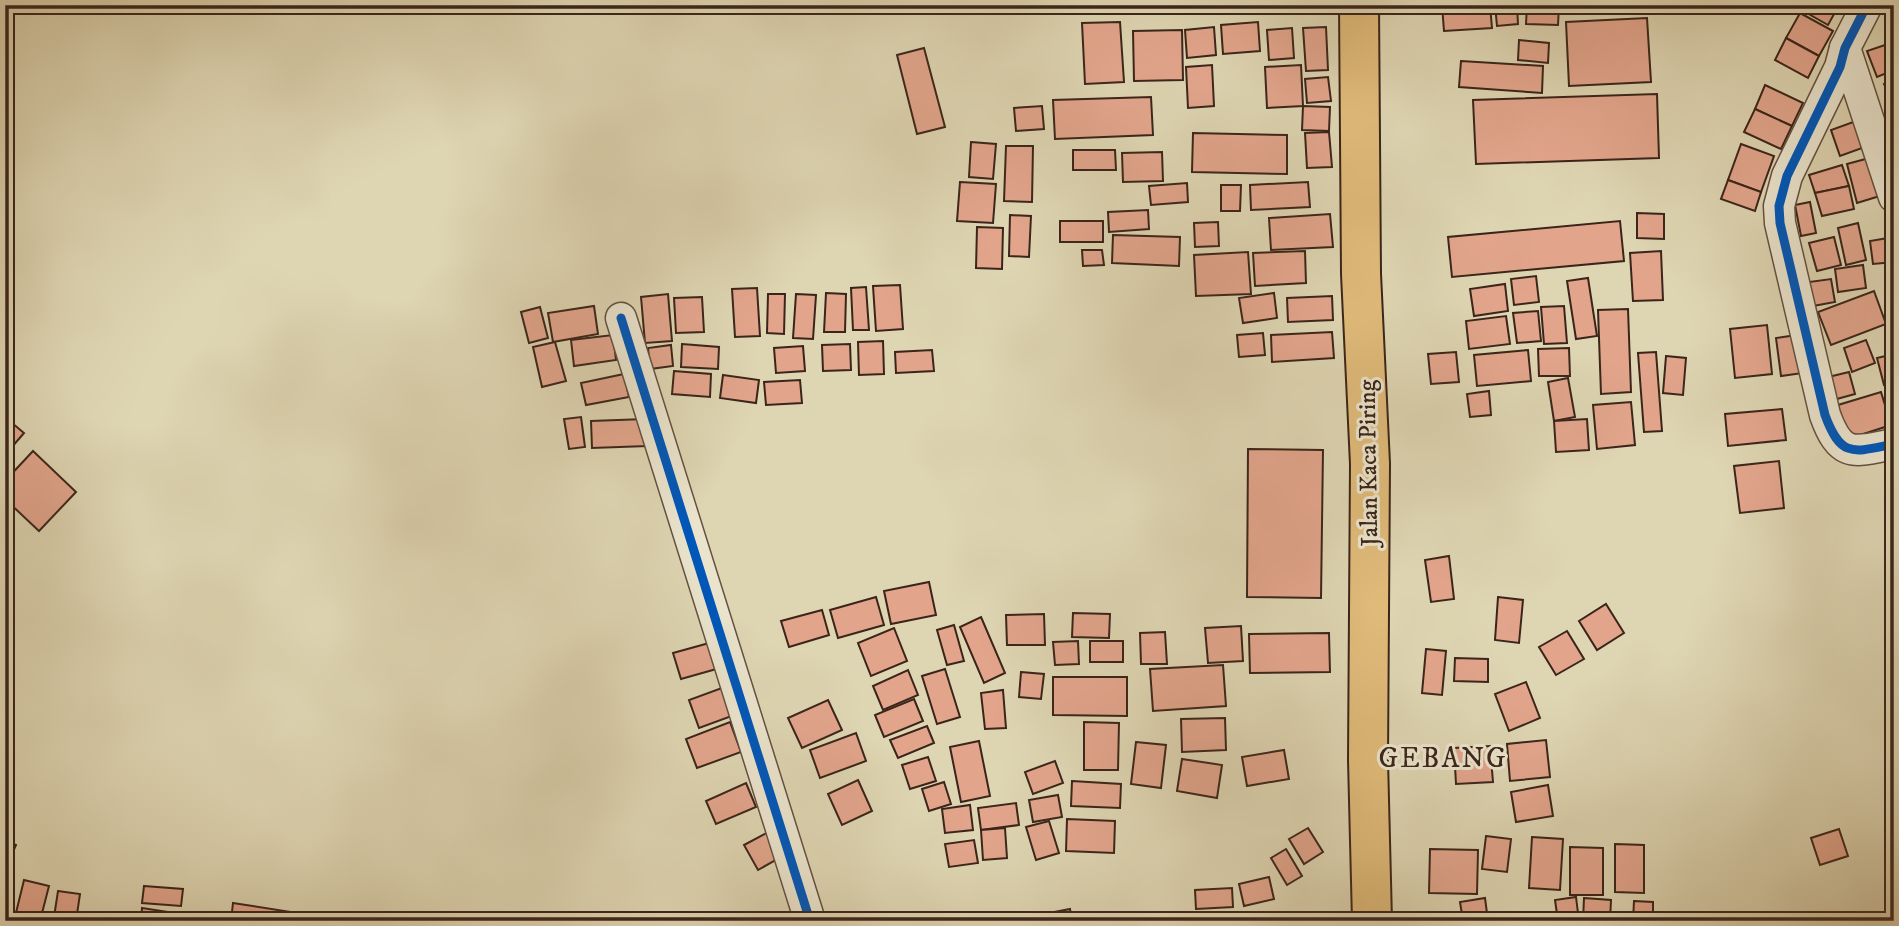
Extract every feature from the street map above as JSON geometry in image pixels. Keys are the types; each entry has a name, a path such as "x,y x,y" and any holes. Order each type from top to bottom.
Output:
{"main road":[{"name":"Jalan Kaca Piring","path":"1359,5 1361,274 1370,464 1368,760 1372,921"}],"street":[{"path":"1867,5 1787,177 1779,206 1780,223 1831,433 1841,446 1850,449 1861,450 1894,444"},
{"path":"1845,48 1894,197"},
{"path":"621,318 810,921"}],"building":[{"path":"1259,5 1323,5 1323,10 1259,12"},
{"path":"1442,5 1490,5 1492,28 1444,31"},
{"path":"1495,5 1517,5 1518,24 1497,26"},
{"path":"1527,5 1559,5 1558,25 1526,24"},
{"path":"1802,5 1838,7 1828,25 1800,9"},
{"path":"1800,13 1833,31 1819,56 1786,38"},
{"path":"1647,18 1651,82 1569,86 1566,22"},
{"path":"1120,22 1124,82 1085,84 1082,23"},
{"path":"1258,22 1260,51 1223,54 1221,25"},
{"path":"1214,27 1216,55 1187,58 1185,30"},
{"path":"1326,27 1328,70 1306,71 1303,28"},
{"path":"1292,28 1294,58 1269,60 1267,30"},
{"path":"1182,30 1183,80 1134,81 1133,31"},
{"path":"1786,38 1819,56 1808,78 1775,60"},
{"path":"1519,40 1549,43 1548,63 1518,60"},
{"path":"1894,42 1894,70 1877,77 1867,51"},
{"path":"924,48 945,127 917,134 897,55"},
{"path":"1461,61 1543,66 1542,93 1459,87"},
{"path":"1212,65 1214,106 1188,108 1186,67"},
{"path":"1301,65 1303,106 1267,108 1265,67"},
{"path":"1328,77 1331,101 1307,103 1305,79"},
{"path":"1894,79 1894,107 1884,84"},
{"path":"1765,85 1803,103 1792,126 1755,109"},
{"path":"1657,94 1659,158 1476,164 1473,100"},
{"path":"1151,97 1153,135 1055,139 1053,100"},
{"path":"1042,106 1044,129 1016,131 1014,108"},
{"path":"1303,106 1330,107 1329,131 1302,130"},
{"path":"1755,109 1792,126 1781,149 1744,132"},
{"path":"1894,120 1894,139 1889,121"},
{"path":"1856,121 1865,147 1840,156 1831,130"},
{"path":"1329,132 1332,167 1307,168 1305,133"},
{"path":"1193,133 1287,135 1287,174 1192,172"},
{"path":"971,142 996,144 993,179 969,177"},
{"path":"1741,144 1774,156 1761,192 1728,180"},
{"path":"1006,146 1033,146 1032,202 1004,201"},
{"path":"1073,150 1115,150 1116,170 1073,170"},
{"path":"1162,152 1163,181 1123,182 1122,153"},
{"path":"1873,157 1883,195 1857,203 1847,164"},
{"path":"1842,165 1849,186 1815,193 1809,175"},
{"path":"1728,180 1761,192 1755,211 1721,199"},
{"path":"960,182 996,184 993,223 957,221"},
{"path":"1308,182 1310,207 1251,210 1250,185"},
{"path":"1187,183 1188,202 1151,205 1149,186"},
{"path":"1221,185 1241,185 1240,211 1221,211"},
{"path":"1849,186 1854,209 1822,216 1815,193"},
{"path":"1810,202 1816,233 1801,236 1795,205"},
{"path":"1148,210 1149,229 1109,232 1108,212"},
{"path":"1637,213 1664,214 1664,239 1637,238"},
{"path":"1330,214 1333,247 1271,250 1269,218"},
{"path":"1010,215 1031,216 1029,257 1009,256"},
{"path":"1060,221 1103,221 1103,242 1060,242"},
{"path":"1620,221 1624,261 1452,277 1448,237"},
{"path":"1218,222 1219,246 1195,247 1194,223"},
{"path":"1858,223 1866,260 1846,265 1838,228"},
{"path":"977,227 1003,228 1002,269 976,268"},
{"path":"1113,235 1180,237 1179,266 1112,263"},
{"path":"1834,237 1841,265 1817,271 1809,243"},
{"path":"1894,237 1894,262 1873,264 1870,241"},
{"path":"1082,250 1102,250 1104,265 1083,266"},
{"path":"1305,251 1306,283 1255,286 1253,253"},
{"path":"1661,251 1663,300 1633,301 1630,253"},
{"path":"1248,252 1251,294 1196,296 1194,255"},
{"path":"1863,265 1866,288 1838,292 1835,269"},
{"path":"1536,276 1539,302 1514,305 1511,279"},
{"path":"1588,278 1597,336 1576,339 1567,281"},
{"path":"1831,279 1835,302 1813,306 1809,282"},
{"path":"1505,284 1508,311 1474,316 1470,289"},
{"path":"900,285 903,329 876,331 873,286"},
{"path":"866,287 869,330 853,330 851,288"},
{"path":"757,288 760,336 735,337 732,289"},
{"path":"1874,291 1886,324 1831,345 1818,312"},
{"path":"826,293 846,294 845,332 824,332"},
{"path":"1274,293 1277,318 1243,323 1239,298"},
{"path":"668,294 672,341 645,343 641,297"},
{"path":"768,294 785,294 784,334 767,333"},
{"path":"796,294 816,295 813,339 793,338"},
{"path":"1332,296 1333,320 1288,322 1287,298"},
{"path":"702,297 704,332 676,333 674,298"},
{"path":"1894,304 1894,338 1885,306"},
{"path":"594,306 598,334 553,342 548,313"},
{"path":"1564,306 1567,343 1544,344 1541,307"},
{"path":"540,307 548,338 529,343 521,312"},
{"path":"1628,309 1631,392 1601,394 1598,310"},
{"path":"1538,311 1541,341 1517,343 1513,313"},
{"path":"1506,316 1510,344 1469,349 1466,321"},
{"path":"1767,325 1772,374 1735,378 1730,329"},
{"path":"1332,332 1334,358 1272,362 1271,335"},
{"path":"1263,333 1265,355 1239,357 1237,335"},
{"path":"613,335 616,360 574,366 571,340"},
{"path":"1797,335 1803,373 1781,376 1776,338"},
{"path":"1866,340 1875,363 1852,372 1844,348"},
{"path":"883,341 884,374 859,375 858,342"},
{"path":"555,342 566,381 542,387 533,347"},
{"path":"682,344 719,347 718,369 681,367"},
{"path":"850,344 851,370 823,371 822,345"},
{"path":"671,345 673,366 650,369 648,348"},
{"path":"803,346 805,371 776,373 774,348"},
{"path":"1569,348 1570,376 1539,376 1538,349"},
{"path":"932,350 934,371 896,373 895,352"},
{"path":"1528,350 1531,381 1477,386 1474,355"},
{"path":"1456,352 1459,382 1431,384 1428,354"},
{"path":"1656,352 1662,431 1644,432 1638,353"},
{"path":"1894,354 1894,383 1884,385 1877,358"},
{"path":"1666,356 1686,358 1683,395 1663,393"},
{"path":"674,371 711,374 710,397 672,394"},
{"path":"1849,372 1855,394 1826,402 1820,379"},
{"path":"624,374 629,397 586,405 581,383"},
{"path":"723,375 759,380 756,403 720,398"},
{"path":"1568,378 1575,417 1554,421 1548,382"},
{"path":"800,380 802,403 766,405 764,382"},
{"path":"1489,391 1491,415 1470,417 1467,394"},
{"path":"1881,392 1891,425 1848,439 1838,405"},
{"path":"1631,402 1635,445 1597,449 1593,405"},
{"path":"1782,409 1786,440 1728,446 1725,414"},
{"path":"5,417 24,433 5,455"},
{"path":"581,417 585,447 569,449 564,419"},
{"path":"645,419 647,446 592,448 591,421"},
{"path":"1587,419 1589,450 1556,452 1554,421"},
{"path":"1248,449 1323,450 1321,598 1247,597"},
{"path":"33,451 76,492 39,531 5,499 5,481"},
{"path":"1779,461 1784,508 1740,513 1734,466"},
{"path":"1449,556 1454,599 1431,602 1425,560"},
{"path":"929,582 936,615 891,624 884,591"},
{"path":"876,597 884,625 838,638 830,610"},
{"path":"1498,597 1523,600 1519,643 1495,640"},
{"path":"1606,604 1624,633 1597,650 1579,621"},
{"path":"822,610 829,635 789,647 781,621"},
{"path":"1073,613 1110,614 1109,638 1072,637"},
{"path":"1044,614 1045,645 1007,645 1006,615"},
{"path":"981,617 1005,673 984,683 960,627"},
{"path":"954,625 964,661 947,665 937,630"},
{"path":"1241,626 1243,661 1208,663 1205,628"},
{"path":"894,628 907,661 871,676 858,643"},
{"path":"1567,631 1584,659 1556,675 1539,647"},
{"path":"1165,632 1167,664 1141,664 1140,633"},
{"path":"1329,633 1330,672 1250,673 1249,634"},
{"path":"720,640 727,666 681,679 673,653"},
{"path":"1078,641 1079,664 1055,665 1053,642"},
{"path":"1090,641 1123,641 1123,662 1090,662"},
{"path":"1426,649 1446,651 1442,695 1422,693"},
{"path":"1455,658 1488,659 1488,682 1454,681"},
{"path":"1223,665 1226,706 1153,711 1150,669"},
{"path":"945,669 960,717 937,724 922,676"},
{"path":"908,670 918,695 883,710 873,686"},
{"path":"1021,672 1044,674 1041,699 1019,697"},
{"path":"1053,677 1127,677 1127,716 1053,715"},
{"path":"1526,682 1540,718 1509,731 1495,694"},
{"path":"730,685 740,713 699,728 689,700"},
{"path":"1003,690 1006,728 985,729 981,693"},
{"path":"914,699 923,721 884,737 875,715"},
{"path":"828,700 842,730 802,748 788,718"},
{"path":"1225,718 1226,750 1182,752 1181,719"},
{"path":"730,722 741,752 697,768 686,739"},
{"path":"1084,722 1119,723 1118,770 1084,770"},
{"path":"927,726 934,743 898,758 890,740"},
{"path":"856,733 866,761 820,778 810,750"},
{"path":"1546,740 1550,777 1510,781 1507,744"},
{"path":"979,741 990,796 961,802 950,747"},
{"path":"1136,742 1166,745 1161,788 1131,784"},
{"path":"1490,746 1493,782 1456,784 1454,748"},
{"path":"1284,750 1289,779 1247,786 1242,757"},
{"path":"928,757 936,781 910,789 902,765"},
{"path":"1182,759 1222,765 1217,798 1177,791"},
{"path":"1055,761 1063,783 1033,794 1025,772"},
{"path":"858,780 872,811 842,825 828,794"},
{"path":"1072,781 1121,784 1120,808 1071,806"},
{"path":"944,782 951,804 929,811 922,789"},
{"path":"746,783 756,807 716,824 706,801"},
{"path":"1548,785 1553,816 1516,822 1511,792"},
{"path":"1058,795 1062,817 1033,822 1029,800"},
{"path":"1016,803 1019,825 981,830 978,808"},
{"path":"970,805 973,830 945,833 942,809"},
{"path":"1067,819 1115,821 1114,853 1066,851"},
{"path":"1049,821 1059,853 1036,860 1026,827"},
{"path":"1005,828 1007,858 983,860 981,830"},
{"path":"1308,828 1323,852 1304,864 1289,839"},
{"path":"774,829 788,853 758,870 744,845"},
{"path":"1839,829 1848,856 1820,865 1811,838"},
{"path":"1486,836 1511,839 1507,872 1482,869"},
{"path":"1532,837 1563,839 1560,890 1529,888"},
{"path":"5,840 16,845 5,870"},
{"path":"974,840 978,863 949,867 945,844"},
{"path":"1615,844 1644,845 1644,893 1615,892"},
{"path":"1570,847 1603,848 1603,895 1570,895"},
{"path":"1286,849 1302,876 1287,885 1271,858"},
{"path":"1430,849 1478,850 1477,894 1429,893"},
{"path":"1269,877 1274,899 1244,906 1239,884"},
{"path":"24,880 49,886 40,921 14,921"},
{"path":"144,886 183,889 181,906 142,903"},
{"path":"1232,888 1233,907 1196,909 1195,890"},
{"path":"58,891 80,894 76,921 54,917"},
{"path":"1576,897 1579,921 1558,921 1555,900"},
{"path":"1485,898 1488,921 1463,921 1460,902"},
{"path":"1584,898 1611,900 1610,921 1583,921"},
{"path":"1634,901 1653,902 1653,921 1633,921"},
{"path":"233,903 310,915 309,921 231,921"},
{"path":"142,908 175,913 174,921 141,921"},
{"path":"1070,909 1072,921 1023,921 1023,918"},
{"path":"1160,915 1161,921 1140,921 1140,916"}],"cycle path":[{"path":"1867,5 1787,176 1779,206 1780,223 1825,415 1831,429 1843,446 1850,449 1869,449 1894,444"},
{"path":"621,318 810,921"}],"district":[{"name":"GEBANG","path":"1443,757"}]}
